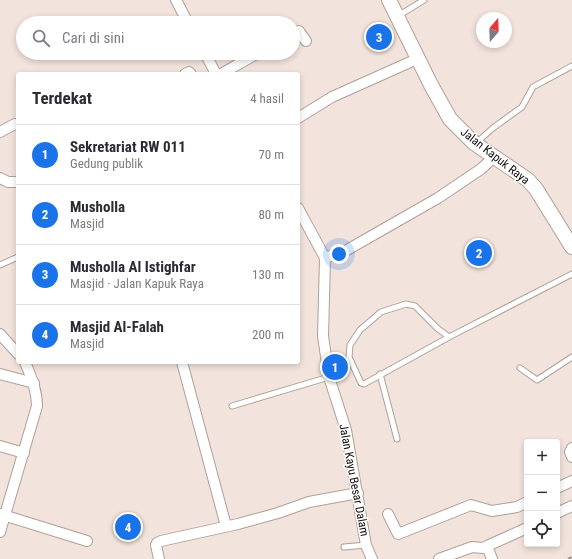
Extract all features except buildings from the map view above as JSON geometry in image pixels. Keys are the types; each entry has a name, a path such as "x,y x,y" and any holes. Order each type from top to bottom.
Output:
{"main road":[{"name":"Jalan Kapuk Raya","path":"389,0 441,106 450,119 475,143 528,180 572,247"}],"street":[{"path":"176,0 184,16"},
{"path":"300,32 306,41"},
{"path":"300,117 332,97 418,58"},
{"path":"209,60 215,72"},
{"path":"225,72 246,60"},
{"path":"0,132 15,124"},
{"path":"325,258 347,250 432,202 475,173 494,157"},
{"path":"0,178 8,182 16,182"},
{"name":"Jalan Kayu Besar Dalam","path":"300,212 325,258 323,336 329,377 346,430 366,546 372,559"},
{"path":"0,334 16,352"},
{"path":"0,532 2,515 24,453 36,406 37,396 34,383 26,364"},
{"path":"183,364 226,526"},
{"path":"0,374 34,383"},
{"path":"0,446 24,453"},
{"path":"572,448 570,452 572,457"},
{"path":"560,487 572,481"},
{"path":"158,559 156,548 157,543 278,513 309,502 358,493"},
{"path":"388,514 398,534 471,505 492,511 517,508 524,504"},
{"path":"560,512 572,506"},
{"path":"2,515 87,541"},
{"path":"439,559 472,547 482,548 524,529"},
{"path":"487,546 492,559"}],"lane":[{"path":"398,17 424,0"},
{"path":"475,143 522,107 533,86 572,66"},
{"path":"0,265 16,258"},
{"path":"449,337 436,328 415,306 406,304 381,312 360,330 350,345 349,356 361,383 364,384 449,337 572,274"},
{"path":"520,368 538,380 572,358"},
{"path":"380,374 397,439"},
{"path":"232,406 329,377"},
{"path":"344,547 366,546"}],"path":[{"path":"568,559 572,557"}],"place":[{"name":"Musholla Al Istighfar","path":"379,37"},
{"name":"Musholla","path":"479,253"},
{"name":"Sekretariat RW 011","path":"335,367"},
{"name":"Masjid Al-Falah","path":"128,527"}]}
